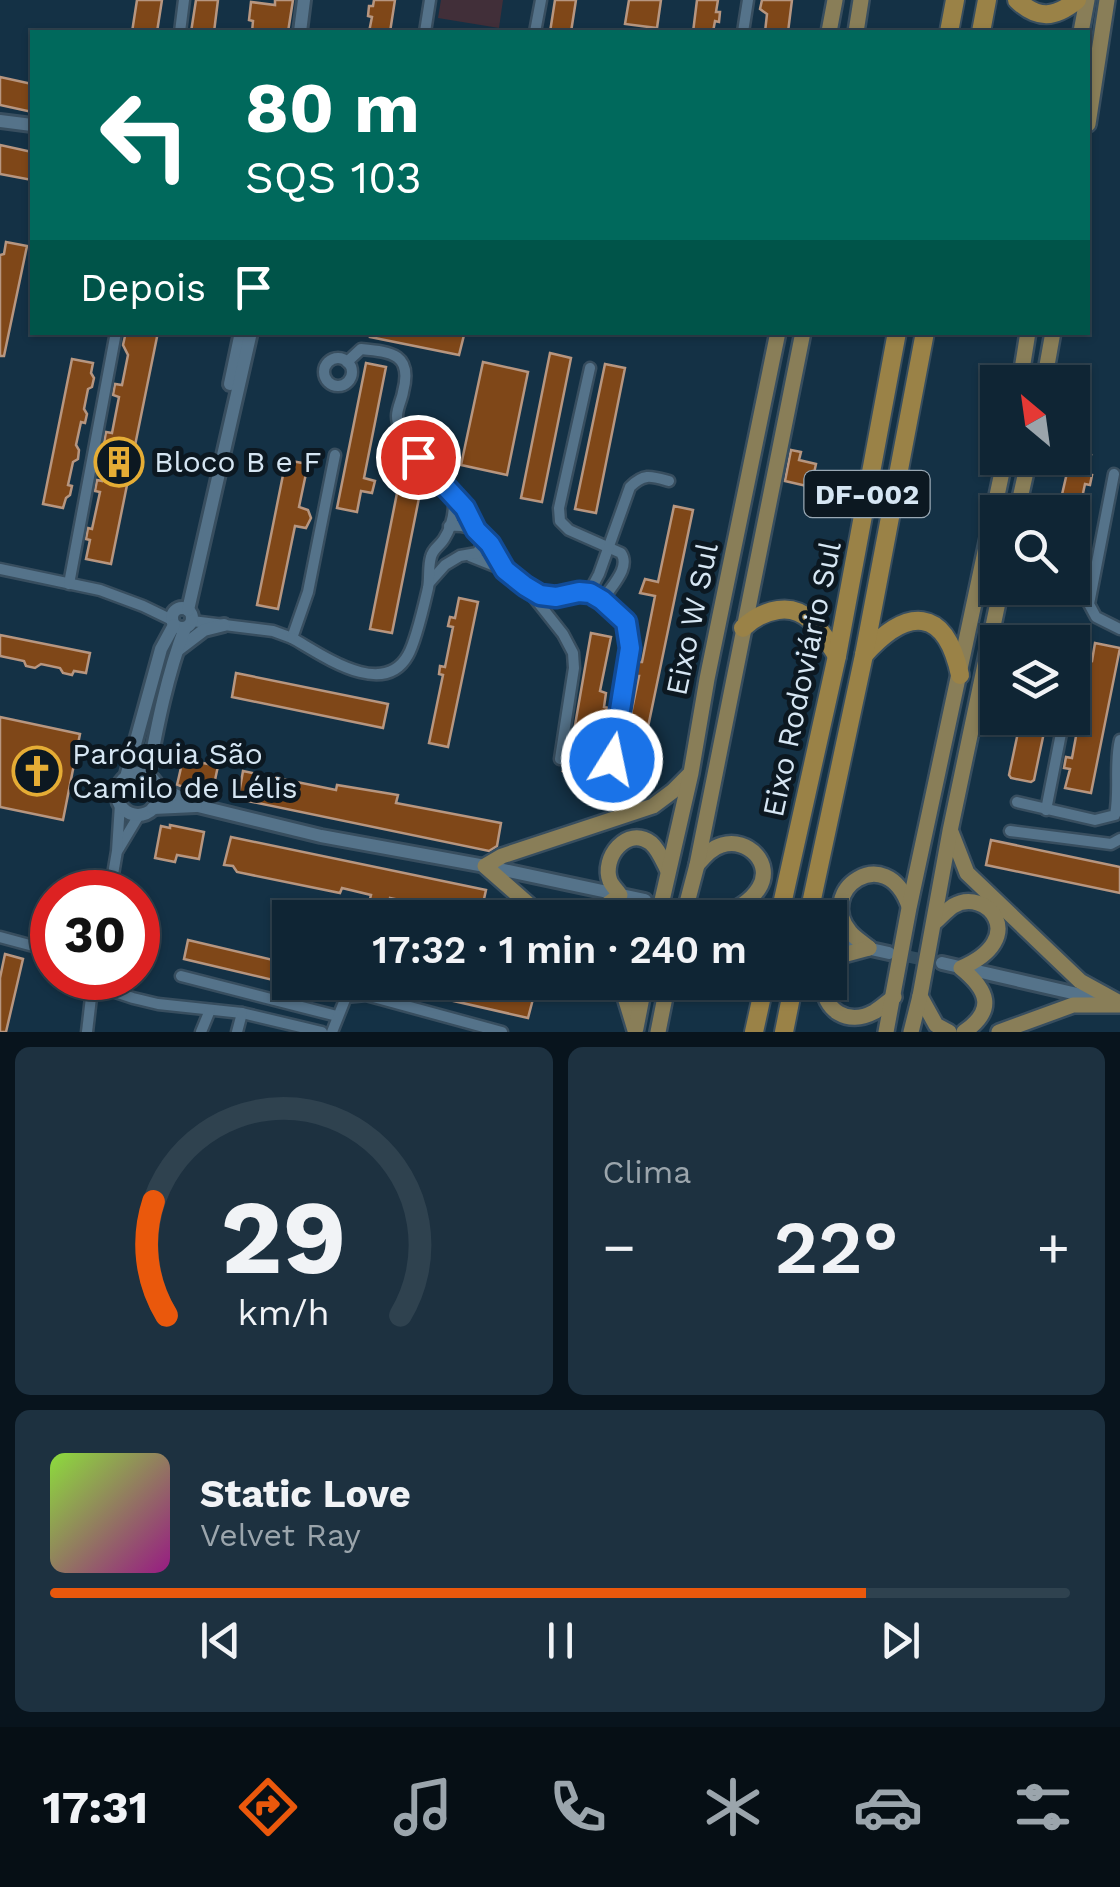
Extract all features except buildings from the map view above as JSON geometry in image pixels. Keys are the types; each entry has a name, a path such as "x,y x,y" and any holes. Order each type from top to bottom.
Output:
{"highway":[{"path":"949,30 954,0"},
{"path":"981,30 987,0"},
{"path":"1016,0 1027,10 1042,15 1060,13 1077,0"},
{"name":"Eixo Rodoviário Sul","path":"784,900 837,656 896,335"},
{"name":"Eixo Rodoviário Sul","path":"812,900 864,655 923,335"},
{"path":"744,628 751,620 772,611 788,609 803,613 837,656"},
{"path":"864,655 895,626 916,620 932,622 955,652 960,674"},
{"path":"754,1032 761,1000"},
{"path":"784,1032 790,1000"}],"main road":[{"path":"829,30 835,0"},
{"path":"856,30 861,0"},
{"path":"1081,30 1087,0"},
{"path":"1090,111 1107,0"},
{"name":"Eixo W Sul","path":"662,900 777,335"},
{"name":"Eixo W Sul","path":"691,900 802,335"},
{"path":"1023,365 1028,335"},
{"path":"1047,365 1052,335"},
{"path":"886,1032 1001,475"},
{"path":"911,1032 997,605"},
{"path":"524,900 485,866 502,856 653,806 690,774"},
{"path":"950,831 967,873 1080,981 1120,1004"},
{"path":"612,900 620,894 610,882 608,866 614,850 625,841 646,840 660,854 668,871"},
{"path":"696,865 723,844 735,843 756,853 764,876 748,900"},
{"path":"869,948 849,932 840,908 841,899 855,880 865,874 888,876 904,893 910,908"},
{"path":"935,922 965,901 983,906 996,920 996,943 980,960 961,968 978,982 986,1003 976,1022 964,1032"},
{"path":"847,955 869,948"},
{"path":"920,996 936,1025 949,1032"},
{"path":"826,1000 836,1013 849,1018 866,1016 894,997"},
{"path":"626,1000 635,1031"},
{"path":"635,1031 641,1000"},
{"path":"658,1032 664,1000"},
{"path":"999,1032 1073,1005 1120,1004"}],"street":[{"path":"180,30 184,0"},
{"path":"300,30 304,0"},
{"path":"425,30 430,0"},
{"path":"536,30 540,0"},
{"path":"743,30 748,0"},
{"path":"0,120 30,126"},
{"path":"69,584 115,335"},
{"path":"148,775 240,335"},
{"path":"114,870 118,789 126,776 160,649 182,617 249,335"},
{"path":"347,362 361,349 386,352 404,364 408,376 396,418 402,436 454,494 479,534 482,546 478,553 445,565 429,584"},
{"path":"590,368 560,521 569,530 608,546 625,558 602,600"},
{"path":"292,638 308,592 336,456"},
{"path":"1114,474 1089,604 1096,617 1120,629"},
{"path":"590,593 625,497 639,478 650,476 669,481"},
{"path":"0,569 100,590 182,617 273,631 334,663 364,674 387,674 409,654 429,584 430,560 444,540 455,510 454,494"},
{"path":"450,526 462,525 479,534 490,544 505,570"},
{"path":"444,540 465,556 505,570 540,595 590,593 626,622 630,648 612,760"},
{"path":"525,586 573,653 560,759"},
{"path":"549,618 556,597"},
{"path":"176,650 204,630 224,625"},
{"path":"1046,810 1061,735"},
{"path":"1016,802 1095,820 1118,820 1115,760 1120,740"},
{"path":"126,776 148,775 158,787 198,806 321,836 645,900"},
{"path":"153,808 158,787"},
{"path":"120,804 139,815"},
{"path":"118,851 139,815 153,808 198,806"},
{"path":"1010,831 1112,844 1120,839"},
{"path":"0,936 30,946"},
{"path":"847,943 888,953"},
{"path":"942,963 1120,1004"},
{"path":"181,976 337,1016"},
{"path":"332,1032 346,997 366,996 502,1032"},
{"path":"87,1032 93,1000"},
{"path":"141,1000 242,1012 322,1032"},
{"path":"201,1032 210,1010"},
{"path":"237,1032 242,1012"}],"shaded area":[{"path":"441,0 503,0 499,28 438,18"}],"tunnel":[{"path":"891,953 935,962"}],"place":[{"name":"Bloco B e F","path":"119,462"},
{"name":"Paróquia São Camilo de Lélis","path":"37,771"}],"route":[{"path":"418,457 465,508 505,570 525,586 540,595 556,597 590,593 626,622 630,648 612,760"}]}
